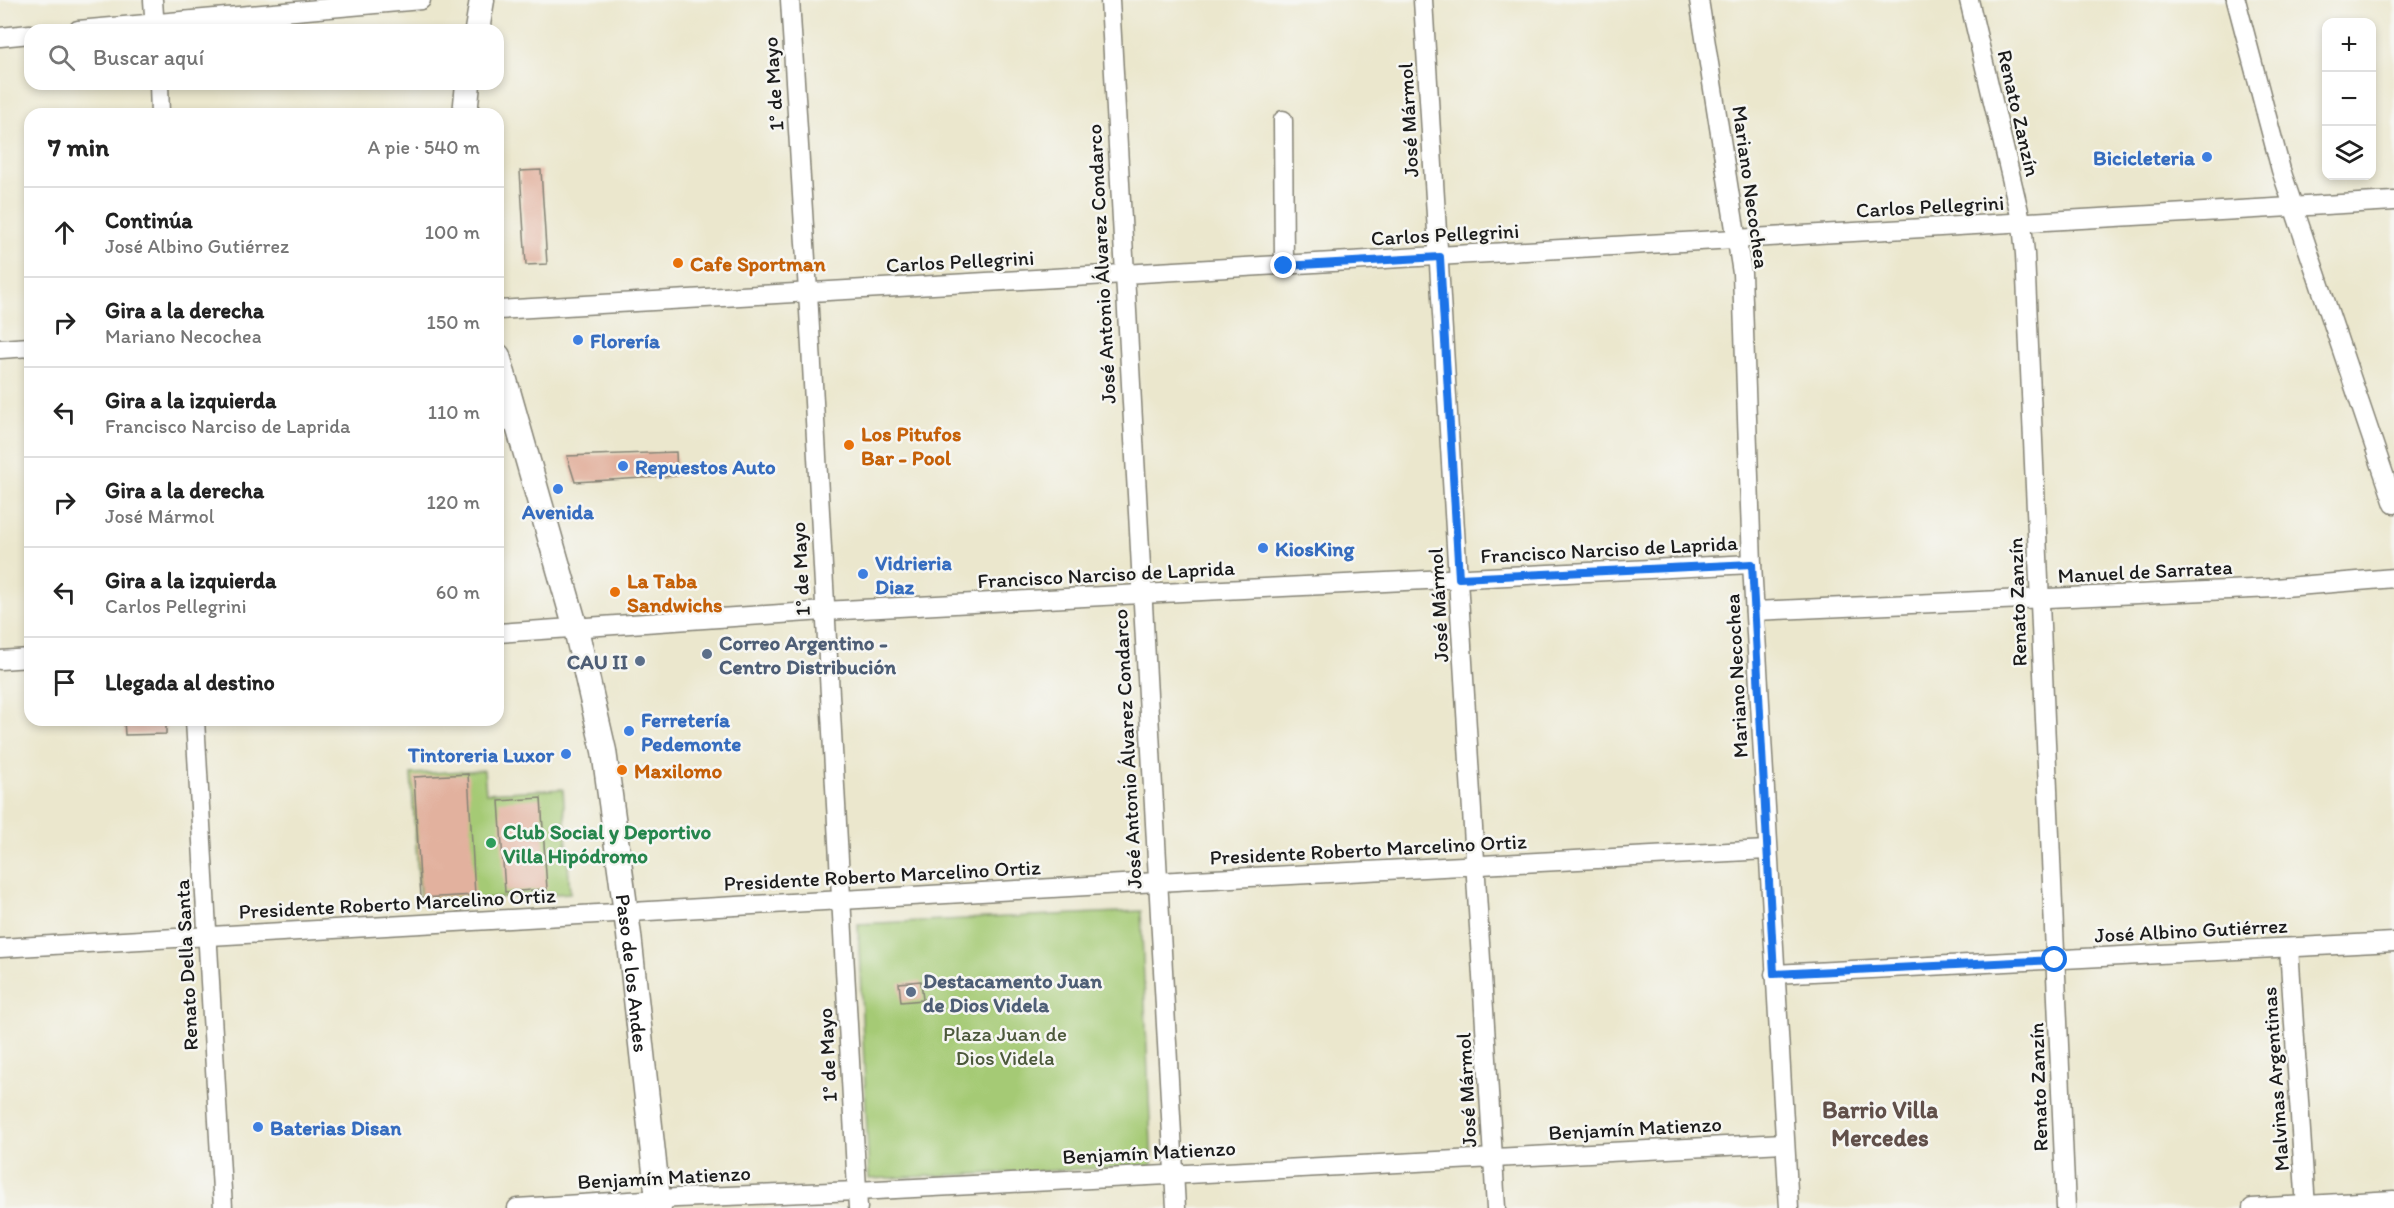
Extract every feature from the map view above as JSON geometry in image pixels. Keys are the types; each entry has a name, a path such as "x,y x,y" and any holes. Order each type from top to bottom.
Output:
{"main road":[{"path":"478,24 482,0"},
{"path":"466,108 467,90"},
{"name":"Paso de los Andes","path":"504,400 507,422 576,629 604,751 626,914 659,1204"}],"street":[{"path":"153,0 155,24"},
{"path":"175,24 421,0"},
{"name":"1° de Mayo","path":"790,0 857,1199"},
{"name":"José Antonio Álvarez Condarco","path":"1110,0 1176,1208"},
{"name":"José Mármol","path":"1423,0 1496,1208"},
{"name":"Mariano Necochea","path":"1699,0 1742,273 1752,564 1789,1208"},
{"name":"Renato Zanzín","path":"1969,0 2022,224 2066,1208"},
{"path":"2236,0 2281,170 2394,504"},
{"path":"0,37 24,35"},
{"path":"159,90 160,108"},
{"path":"1283,120 1284,266"},
{"name":"Carlos Pellegrini","path":"504,310 2394,201"},
{"path":"0,349 24,347"},
{"name":"Francisco Narciso de Laprida","path":"504,633 824,611 1752,564"},
{"name":"Manuel de Sarratea","path":"1755,611 2274,588 2394,578"},
{"path":"0,660 24,658"},
{"name":"Renato Della Santa","path":"195,726 223,1208"},
{"name":"Presidente Roberto Marcelino Ortiz","path":"0,948 1157,882 1767,850"},
{"name":"José Albino Gutiérrez","path":"1774,974 2394,942"},
{"name":"Malvinas Argentinas","path":"2289,948 2306,1206"},
{"name":"Benjamín Matienzo","path":"517,1208 857,1199 1174,1173 1784,1143"},
{"path":"2252,1208 2394,1200"}],"green space":[{"name":"Club Social y Deportivo Villa Hipódromo","path":"484,770 486,793 563,789 570,893 420,903 411,774"},
{"name":"Plaza Juan de Dios Videla","path":"1141,911 1152,1166 869,1179 858,924"}],"building":[{"path":"541,170 547,264 526,265 520,171"},
{"name":"Repuestos Auto","path":"676,452 677,476 575,482 567,456"},
{"path":"124,726 166,726 166,734 125,735"},
{"path":"468,774 475,895 421,898 414,777"},
{"path":"541,798 547,889 505,892 499,801"},
{"name":"Destacamento Juan de Dios Videla","path":"921,981 923,1000 901,1002 899,983"}],"place":[{"name":"Bicicleteria","path":"2207,157"},
{"name":"Cafe Sportman","path":"678,263"},
{"name":"Florería","path":"578,340"},
{"name":"Los Pitufos Bar - Pool","path":"849,445"},
{"name":"Repuestos Auto","path":"623,466"},
{"name":"Avenida","path":"558,489"},
{"name":"KiosKing","path":"1263,548"},
{"name":"Vidrieria Diaz","path":"863,574"},
{"name":"La Taba Sandwichs","path":"615,592"},
{"name":"Correo Argentino - Centro Distribución","path":"707,654"},
{"name":"CAU II","path":"640,661"},
{"name":"Ferretería Pedemonte","path":"629,731"},
{"name":"Tintoreria Luxor","path":"566,754"},
{"name":"Maxilomo","path":"622,770"},
{"name":"Club Social y Deportivo Villa Hipódromo","path":"491,843"},
{"name":"Destacamento Juan de Dios Videla","path":"911,992"},
{"name":"Baterias Disan","path":"258,1127"}],"district":[{"name":"Barrio Villa Mercedes","path":"1880,1123"}],"route":[{"path":"1284,266 1440,257 1459,578 1752,564 1774,974 2055,960"}]}
